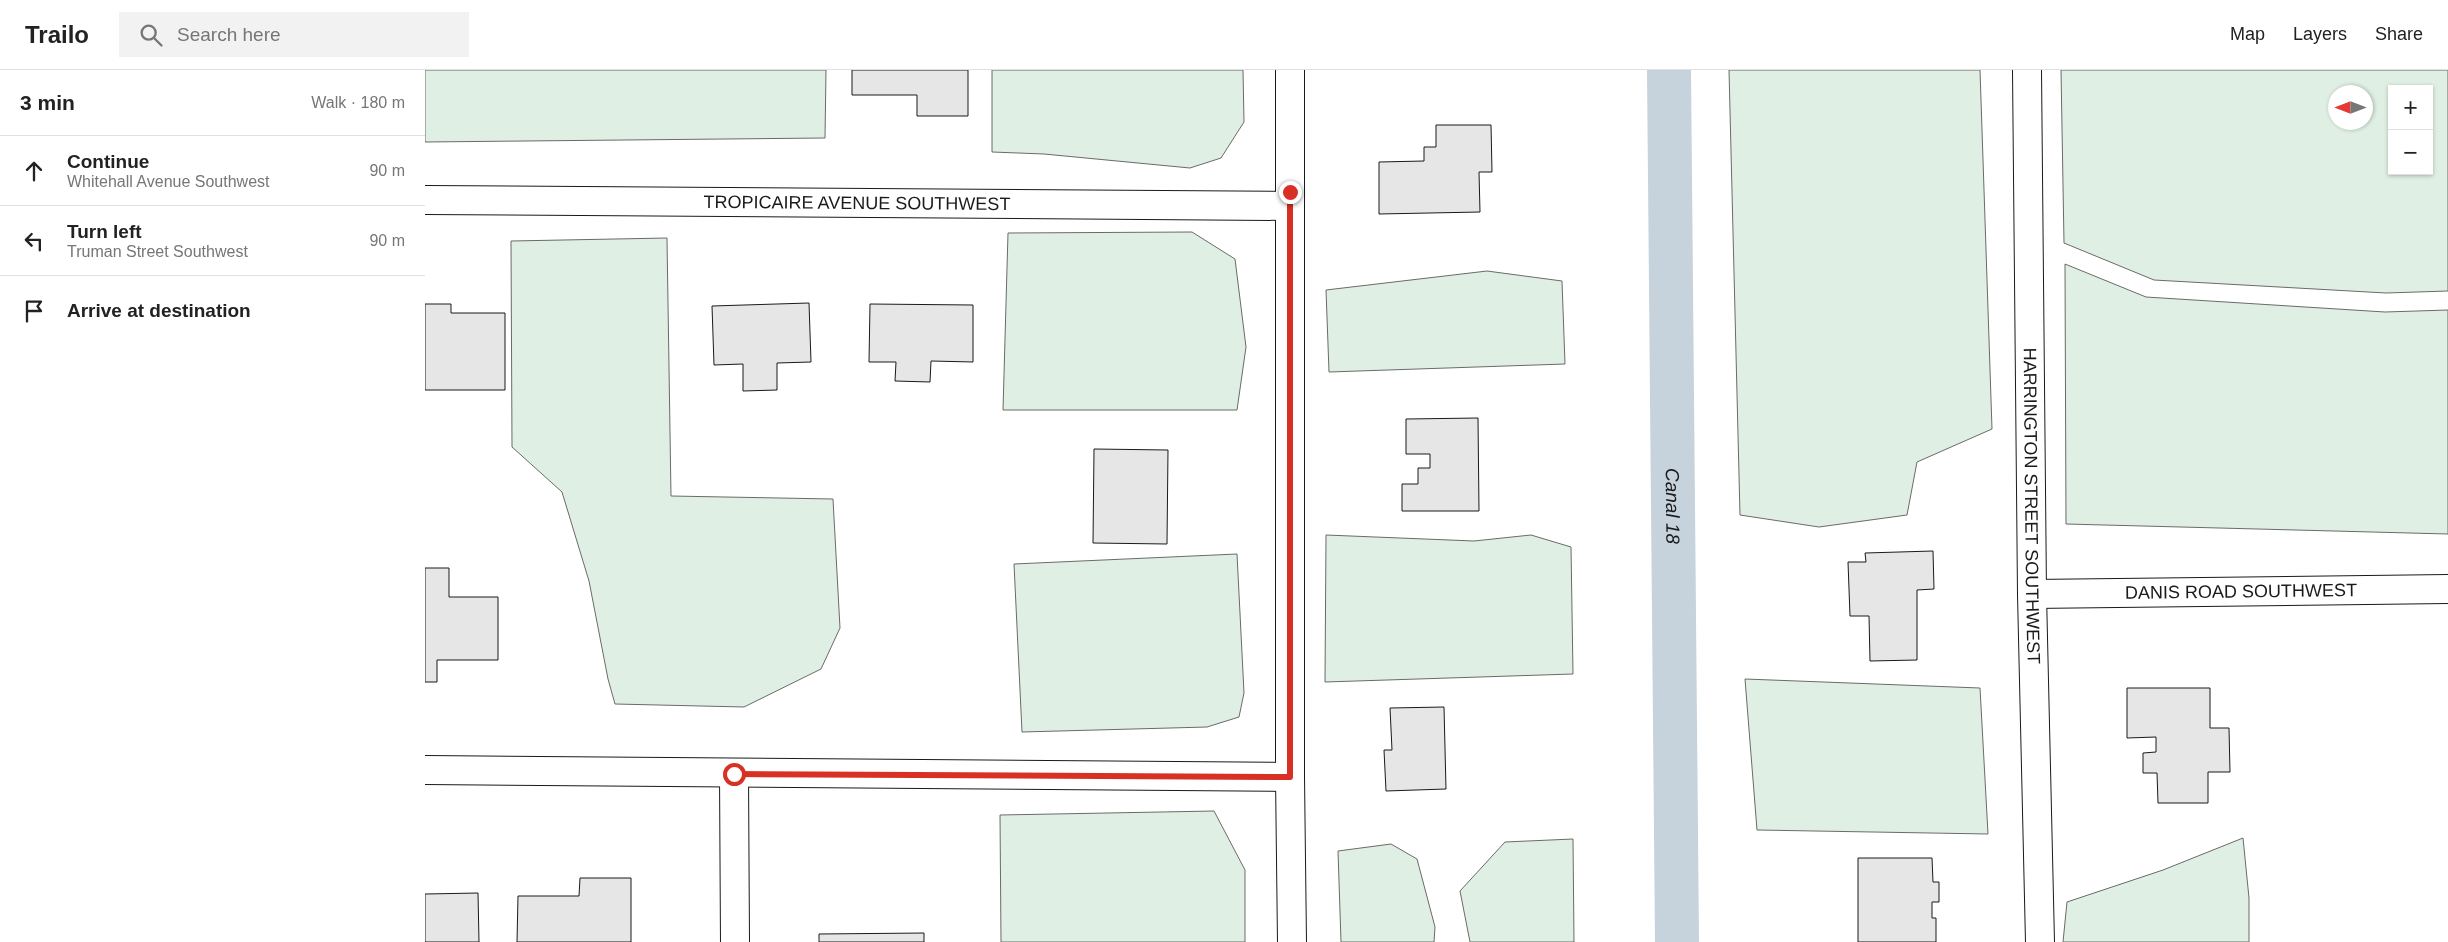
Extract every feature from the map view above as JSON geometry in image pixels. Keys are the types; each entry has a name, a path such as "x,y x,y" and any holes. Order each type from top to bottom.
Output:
{"street":[{"path":"1290,70 1290,777 1292,942"},
{"name":"HARRINGTON STREET SOUTHWEST","path":"2027,70 2039,942"},
{"name":"TROPICAIRE AVENUE SOUTHWEST","path":"425,200 1290,206"},
{"name":"DANIS ROAD SOUTHWEST","path":"2033,594 2448,589"},
{"path":"425,770 1290,777"},
{"path":"734,774 735,942"}],"green space":[{"path":"425,70 826,70 825,138 425,142"},
{"path":"992,70 1243,70 1244,122 1221,158 1190,168 1044,154 992,152"},
{"path":"1729,70 1980,70 1992,429 1917,462 1907,515 1819,527 1740,515"},
{"path":"2061,70 2448,70 2448,291 2386,293 2154,280 2064,243"},
{"path":"1192,232 1235,259 1246,347 1237,410 1003,410 1008,233"},
{"path":"667,238 671,496 833,499 840,628 821,669 744,707 615,704 608,679 589,581 562,492 512,447 511,241"},
{"path":"2065,264 2146,297 2385,312 2448,310 2448,534 2066,524"},
{"path":"1487,271 1562,281 1565,364 1329,372 1326,290"},
{"path":"1326,535 1474,541 1531,535 1571,547 1573,674 1325,682"},
{"path":"1237,554 1244,693 1239,717 1207,727 1022,732 1014,564"},
{"path":"1745,679 1980,688 1988,834 1757,830"},
{"path":"1214,811 1245,870 1245,942 1001,942 1000,815"},
{"path":"2243,838 2249,898 2249,942 2063,942 2067,902 2163,870"},
{"path":"1573,839 1574,942 1470,942 1460,891 1505,842"},
{"path":"1391,844 1417,859 1435,927 1434,942 1341,942 1338,851"}],"building":[{"path":"852,70 968,70 968,116 917,116 917,95 852,95"},
{"path":"1436,125 1491,125 1492,172 1479,172 1480,212 1379,214 1379,162 1424,161 1424,147 1436,147"},
{"path":"809,303 811,362 777,363 777,390 743,391 743,364 714,365 712,306"},
{"path":"425,304 451,304 451,313 505,313 505,390 425,390"},
{"path":"870,304 973,305 973,362 931,361 930,382 895,381 896,362 869,362"},
{"path":"1478,418 1479,511 1402,511 1402,484 1418,484 1418,468 1430,468 1430,454 1406,454 1406,419"},
{"path":"1094,449 1168,450 1167,544 1093,543"},
{"path":"1933,551 1934,589 1917,590 1917,660 1870,661 1869,616 1850,616 1848,562 1866,562 1865,553"},
{"path":"425,568 449,568 449,597 498,597 498,660 437,660 437,682 425,682"},
{"path":"2127,688 2210,688 2210,728 2229,728 2230,772 2208,772 2208,803 2158,803 2157,773 2143,773 2143,753 2156,752 2156,737 2127,738"},
{"path":"1444,707 1446,789 1386,791 1384,750 1392,750 1390,708"},
{"path":"1858,858 1932,858 1933,882 1939,882 1939,902 1932,902 1932,918 1936,918 1936,942 1858,942"},
{"path":"580,878 631,878 631,942 517,942 518,896 579,896"},
{"path":"478,893 479,942 425,942 425,894"},
{"path":"924,933 924,942 819,942 819,934"}],"waterway":[{"name":"Canal 18","path":"1669,70 1677,942"}],"route":[{"path":"734,774 1290,777 1290,192"}]}
